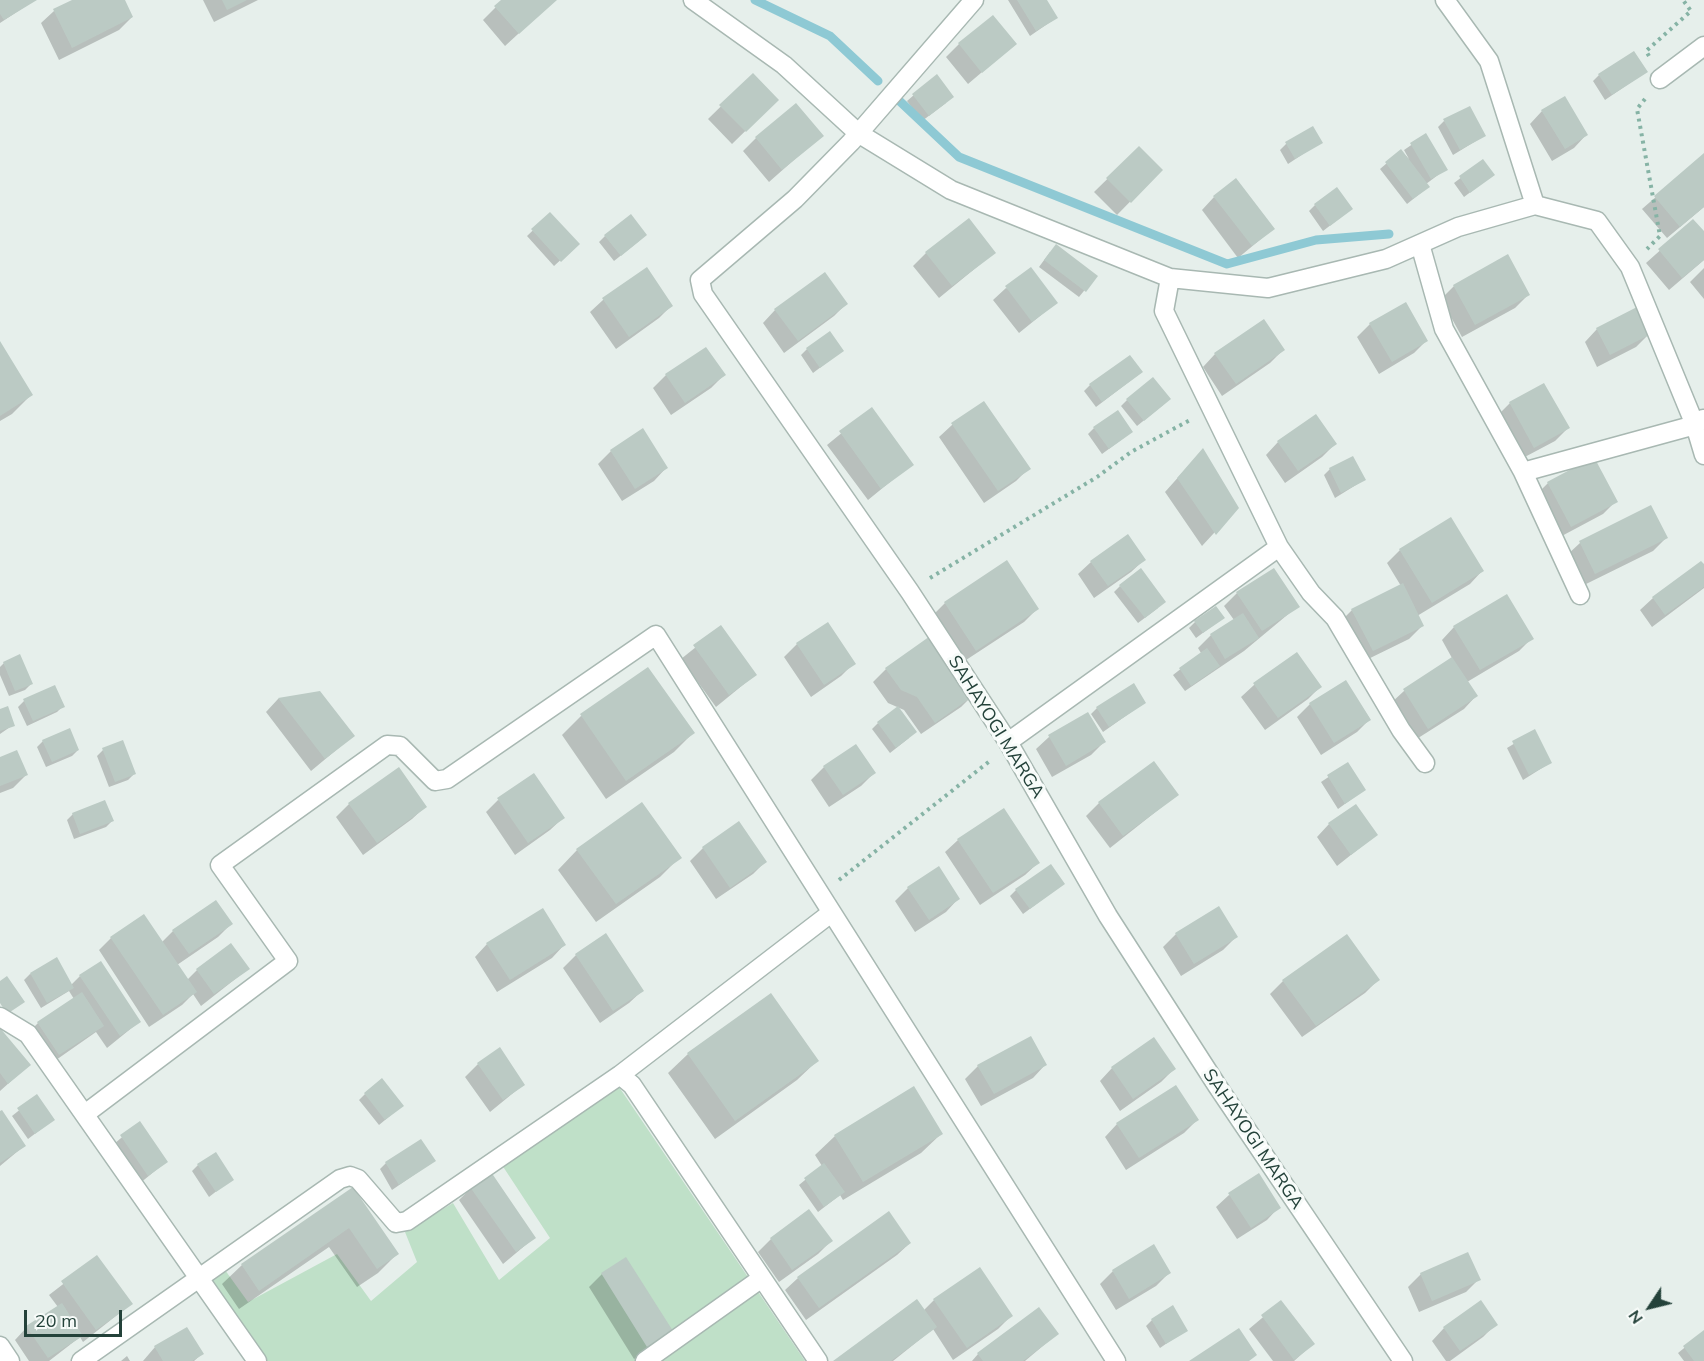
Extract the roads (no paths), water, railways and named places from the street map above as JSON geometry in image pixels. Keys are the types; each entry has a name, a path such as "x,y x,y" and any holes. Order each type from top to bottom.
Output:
{"street":[{"path":"693,0 784,65 858,133 951,190 1170,278 1268,288 1386,259 1458,227 1535,204 1597,221 1630,267 1699,422 1704,455"},
{"path":"858,133 974,0"},
{"path":"1445,0 1489,61 1535,204"},
{"path":"1660,79 1704,45"},
{"name":"SAHAYOGI MARGA","path":"858,133 795,200 700,280 703,294 910,592 1008,742 1108,916 1184,1035 1403,1361"},
{"path":"1420,244 1444,329 1523,472 1580,595"},
{"path":"1170,278 1164,311 1279,547 1311,593 1335,618 1401,730 1425,763"},
{"path":"1523,472 1699,422"},
{"path":"1008,742 1279,547"},
{"path":"85,1114 288,961 220,865 387,745 400,746 435,781 447,779 656,635 1116,1361"},
{"path":"81,1361 340,1179 350,1176 358,1179 396,1223 407,1221 620,1075 831,913"},
{"path":"0,1017 28,1034 201,1277 257,1361"},
{"path":"620,1075 632,1085 818,1361"},
{"path":"645,1361 762,1278"},
{"path":"0,1346 10,1361"}],"waterway":[{"path":"755,0 830,36 878,81"},
{"path":"891,93 959,157 1227,264 1316,240 1389,234"}]}
